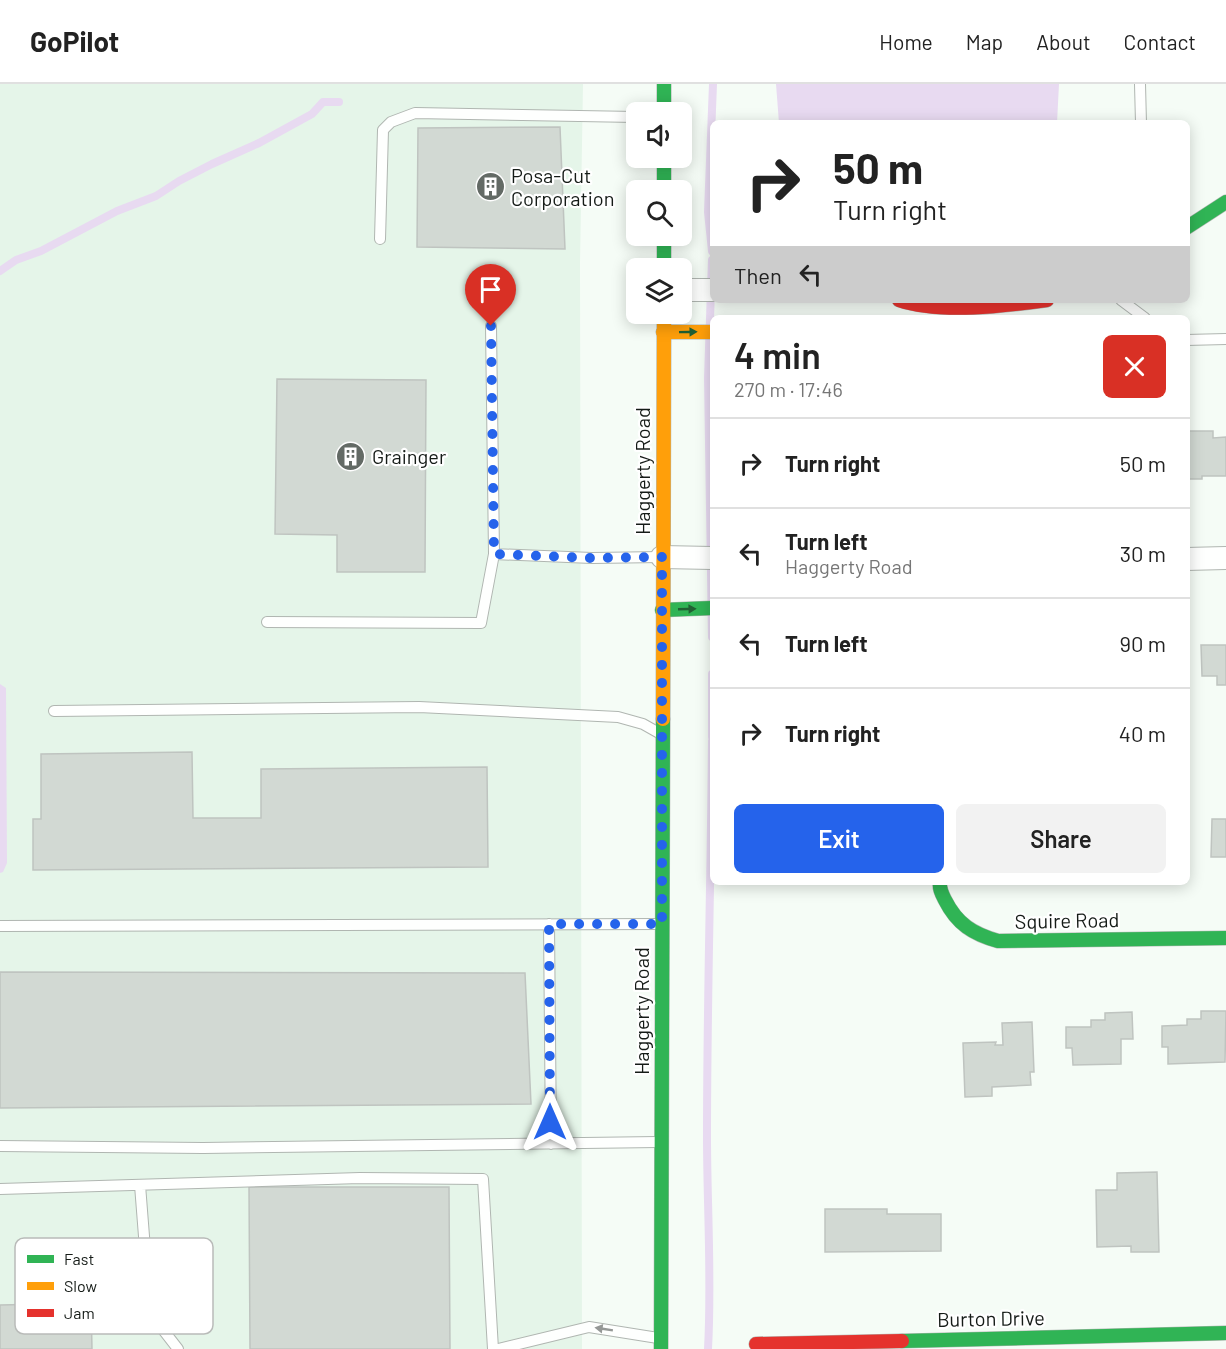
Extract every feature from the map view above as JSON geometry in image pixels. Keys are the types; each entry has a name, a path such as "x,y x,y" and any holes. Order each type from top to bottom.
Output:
{"street":[{"path":"664,84 664,102"},
{"path":"1190,225 1226,202"},
{"path":"692,290 710,290"},
{"path":"896,315 908,303 999,307 1026,303"},
{"name":"Haggerty Road","path":"661,1344 663,324"},
{"path":"663,333 710,332"},
{"path":"662,557 710,558"},
{"path":"1190,559 1226,558"},
{"path":"662,610 710,608"},
{"name":"Squire Road","path":"939,885 950,911 959,924 979,937 998,941 1226,938"},
{"name":"Burton Drive","path":"756,1344 1226,1333"}],"lane":[{"path":"1140,84 1141,120"},
{"path":"380,239 383,130 391,122 415,113 626,117"},
{"path":"1125,303 1141,315"},
{"path":"267,622 481,622 494,554 491,326"},
{"path":"1190,340 1226,339"},
{"path":"494,554 592,558 662,557"},
{"path":"54,711 419,707 618,717 643,724 662,735"},
{"path":"549,924 550,1144"},
{"path":"0,927 662,924"},
{"path":"0,1146 203,1148 661,1142"},
{"path":"0,1189 360,1178 483,1179 493,1349"},
{"path":"140,1185 144,1238"},
{"path":"498,1349 590,1327 661,1344"},
{"path":"166,1334 178,1349"}],"shaded area":[{"path":"0,84 583,84 580,264 582,1349 0,1349"},
{"path":"776,84 1059,84 1057,120 779,120"},
{"path":"0,684 6,688 7,863 3,872 0,873"}],"building":[{"name":"Posa-Cut Corporation","path":"560,127 565,249 417,247 418,128"},
{"name":"Grainger","path":"277,379 426,380 425,572 337,572 337,535 275,534"},
{"path":"1190,431 1213,431 1213,438 1226,437 1226,476 1202,476 1202,479 1190,479"},
{"path":"1201,645 1226,645 1226,685 1217,685 1217,676 1202,676"},
{"path":"192,752 193,818 261,818 261,769 487,767 488,867 33,870 33,819 41,819 41,754"},
{"path":"1212,819 1226,819 1226,857 1211,857"},
{"path":"0,972 525,973 531,1104 0,1108"},
{"path":"1201,1011 1226,1011 1225,1062 1168,1064 1168,1047 1162,1047 1162,1026 1187,1025 1187,1019 1201,1019"},
{"path":"1132,1012 1133,1039 1121,1039 1121,1064 1073,1065 1072,1048 1066,1048 1066,1027 1091,1027 1091,1020 1105,1020 1105,1013"},
{"path":"1032,1022 1034,1072 1030,1072 1031,1085 992,1087 992,1096 965,1097 963,1043 996,1042 995,1045 1003,1045 1002,1023"},
{"path":"1157,1172 1159,1252 1131,1252 1131,1246 1097,1247 1096,1190 1117,1190 1117,1173"},
{"path":"249,1187 449,1187 450,1349 250,1349"},
{"path":"825,1209 887,1209 887,1214 941,1214 941,1251 825,1252"},
{"path":"0,1305 15,1305 15,1334 92,1334 92,1349 0,1349"}],"waterway":[{"path":"712,120 713,84"},
{"path":"0,271 16,260 41,251 117,211 156,196 212,164 259,143 312,114 323,102 339,102"},
{"path":"710,161 708,212 710,232"},
{"path":"710,315 711,303"},
{"path":"710,319 708,378 710,508"},
{"path":"708,1349 710,1296 707,1087 710,879"}],"traffic: fast":[{"path":"664,84 664,102"},
{"path":"664,168 664,180"},
{"path":"1190,225 1226,202"},
{"path":"664,246 664,258"},
{"path":"662,610 710,608"},
{"path":"661,1349 663,719"},
{"path":"940,885 945,900 960,922 973,931 998,941 1226,938"},
{"path":"902,1341 1226,1333"}],"traffic: slow":[{"path":"663,719 664,324"},
{"path":"663,332 710,332"}],"traffic: jam":[{"path":"912,303 953,308 1020,303"},
{"path":"756,1344 902,1341"}],"place":[{"name":"Posa-Cut Corporation","path":"490,187"},
{"name":"Grainger","path":"351,457"}],"route":[{"path":"491,326 494,554 592,558 662,557 662,924 549,924 550,1122"}]}
